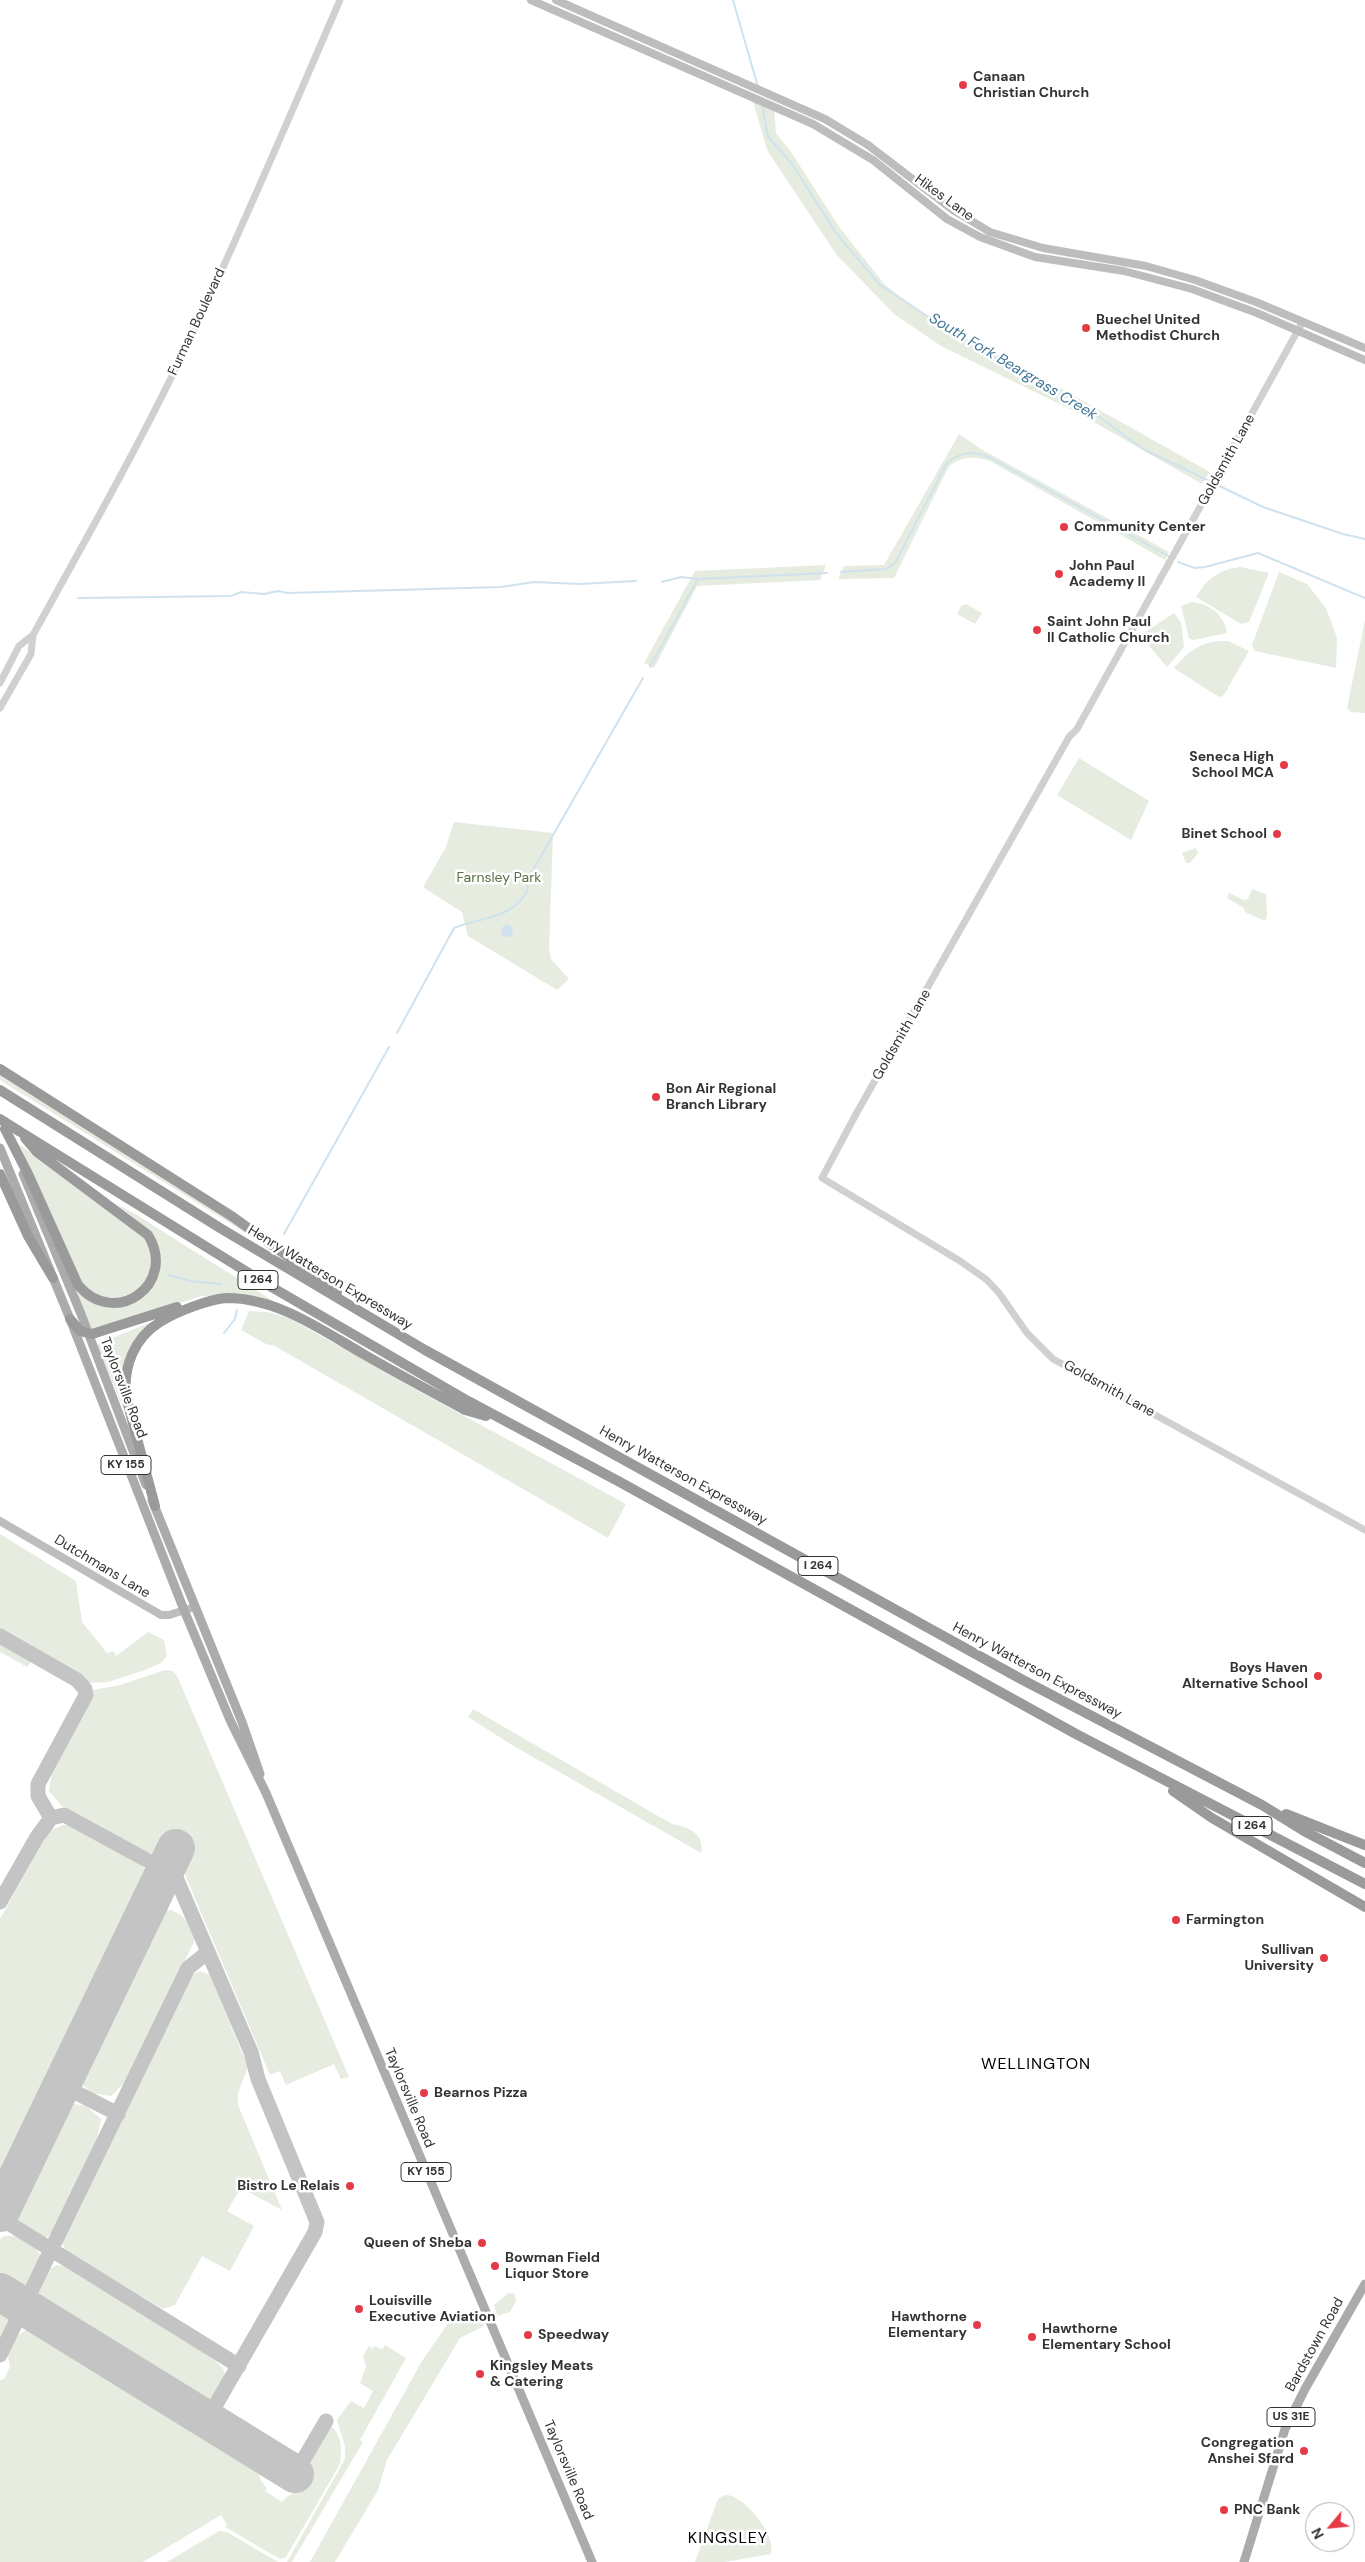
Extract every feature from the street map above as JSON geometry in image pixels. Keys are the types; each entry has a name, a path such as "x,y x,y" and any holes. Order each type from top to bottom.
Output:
{"highway":[{"path":"0,1069 282,1250 376,1322"},
{"name":"Henry Watterson Expressway","path":"4,1093 220,1228 376,1322 1021,1679 1262,1804 1304,1831 1365,1863"},
{"name":"I 264","path":"0,1118 268,1285 502,1420 618,1481 911,1644 1140,1768 1365,1884"},
{"path":"4,1129 29,1176 78,1285 86,1294 103,1302 122,1302 139,1294 151,1280 156,1265 154,1248 148,1234 37,1152 20,1131"},
{"path":"0,1174 28,1236 54,1278"},
{"path":"155,1506 126,1397 129,1363 139,1340 156,1325 179,1312 218,1299 240,1299 285,1311 465,1410 502,1420"},
{"path":"70,1319 80,1331 89,1335 105,1332 185,1304 208,1303"},
{"path":"1140,1768 1212,1818 1365,1908"},
{"path":"1262,1804 1365,1845"}],"main road":[{"name":"Hikes Lane","path":"531,0 772,104 813,124 855,149 947,219 980,237 1035,257 1124,271 1184,286 1219,298 1365,360"},
{"name":"Hikes Lane","path":"556,0 768,92 825,119 868,145 952,210 990,232 1044,248 1146,266 1195,280 1256,302 1365,348"},
{"name":"Taylorsville Road","path":"0,1118 89,1335 140,1472 242,1722 262,1781 592,2562"},
{"name":"Taylorsville Road","path":"0,1148 54,1278 114,1436 184,1610 230,1720 262,1781"},
{"path":"114,1436 120,1437 140,1472"},
{"name":"Dutchmans Lane","path":"0,1521 152,1611 165,1616 195,1607"},
{"name":"Bardstown Road","path":"1244,2562 1285,2429 1304,2389 1365,2284"}],"street":[{"name":"Furman Boulevard","path":"0,682 20,646 33,634 133,453 188,343 340,0"},
{"name":"Goldsmith Lane","path":"1302,323 1210,491 856,1114 822,1178 943,1251 987,1280 999,1293 1027,1333 1053,1359 1365,1530"},
{"name":"Furman Boulevard","path":"0,708 31,654 33,634"}],"green space":[{"path":"753,101 774,110 776,133 791,152 840,228 885,285 936,323 1005,357 1210,472 1202,484 1078,413 941,346 894,314 836,254 767,150"},
{"path":"959,434 981,449 1169,552 1165,560 990,461 969,458 959,460 949,466 894,578 838,579 844,566 884,565"},
{"path":"826,565 820,580 697,586 654,668 644,663 695,571"},
{"path":"1240,567 1269,573 1249,622 1241,624 1196,597 1204,585 1214,576 1226,570"},
{"path":"1279,572 1307,584 1326,608 1337,638 1336,668 1255,651 1252,645"},
{"path":"1192,602 1205,605 1216,612 1223,621 1227,633 1193,640 1189,638 1181,606"},
{"path":"966,604 982,613 975,624 957,614 961,606"},
{"path":"1174,613 1181,623 1184,647 1167,667 1143,639 1144,633"},
{"path":"1365,620 1365,713 1351,712 1347,708"},
{"path":"1228,641 1249,651 1224,695 1219,697 1174,668 1197,647 1211,642"},
{"path":"1079,758 1149,801 1131,840 1057,795"},
{"name":"Farnsley Park","path":"454,822 553,833 549,949 551,959 569,979 557,990 468,936 462,912 423,887 446,847"},
{"path":"1196,848 1198,853 1190,863 1186,863 1182,853"},
{"path":"1252,889 1266,894 1267,916 1265,921 1245,912 1244,908 1227,898 1229,893 1244,900 1248,899"},
{"path":"0,1073 226,1217 252,1237 0,1080"},
{"path":"19,1144 144,1237 151,1253 151,1269 143,1284 136,1290 128,1295 110,1298 96,1295 81,1284"},
{"path":"115,1203 278,1304 221,1295 201,1296 92,1332 77,1295 80,1293 87,1299 120,1306 156,1277 144,1226"},
{"path":"249,1311 268,1312 289,1318 626,1504 608,1538 273,1345 268,1345 241,1330"},
{"path":"154,1321 140,1336 123,1408 97,1344"},
{"path":"0,1534 76,1581 82,1622 107,1653 113,1651 116,1656 148,1632 164,1640 167,1656 161,1663 145,1670 108,1682 89,1683 0,1631"},
{"path":"0,1643 31,1661 27,1667 0,1652"},
{"path":"165,1670 173,1671 178,1678 349,2077 341,2079 334,2064 286,2085 280,2071 270,2075 180,1863 184,1851 167,1843 159,1853 146,1852 62,1806 49,1791 52,1772 93,1690 120,1685"},
{"path":"473,1709 672,1824 694,1832 702,1846 701,1853 512,1745 468,1717"},
{"path":"63,1825 71,1825 142,1866 146,1873 147,1884 0,2192 0,1919 49,1831"},
{"path":"171,1910 184,1918 191,1927 194,1942 124,2083 111,2096 92,2093 78,2081 80,2071 155,1917 162,1911"},
{"path":"200,1971 210,1975 248,2067 238,2093 238,2105 282,2210 241,2188 227,2211 254,2226 230,2271 202,2256 175,2305 163,2309 65,2251 62,2241 185,1982 190,1975"},
{"path":"68,2103 86,2106 101,2119 97,2139 56,2230 47,2237 25,2228 17,2218 15,2207 61,2111"},
{"path":"5,2236 15,2236 25,2240 40,2255 38,2271 29,2283 22,2287 8,2287 0,2282 0,2239"},
{"path":"57,2265 63,2266 212,2357 224,2370 224,2380 214,2397 206,2403 193,2401 49,2314 41,2302 39,2294 41,2280 50,2269"},
{"path":"508,2293 515,2294 516,2301 510,2312 497,2316 494,2305"},
{"path":"0,2306 8,2315 9,2325 0,2346"},
{"path":"475,2312 484,2326 460,2338 387,2460 378,2490 335,2562 310,2562 422,2361 449,2322"},
{"path":"33,2329 40,2331 258,2464 260,2479 267,2489 265,2491 282,2502 306,2482 312,2455 331,2426 339,2439 341,2449 340,2464 286,2557 280,2559 225,2527 227,2525 221,2515 143,2562 0,2562 0,2380 4,2379 10,2367 8,2357 13,2342 23,2332"},
{"path":"385,2345 406,2358 360,2440 363,2442 292,2562 287,2562 345,2459 345,2446 337,2420 351,2401 364,2408 373,2391 360,2383 366,2367 363,2356 369,2346 372,2349 374,2346 382,2349"},
{"path":"725,2495 741,2501 757,2517 769,2537 772,2546 771,2554 725,2562 695,2562 716,2504 719,2498"},
{"path":"219,2531 227,2532 278,2562 167,2562"}],"water":[{"path":"507,925 513,931 507,937 501,931"}],"waterway":[{"name":"South Fork Beargrass Creek","path":"733,0 758,87"},
{"name":"South Fork Beargrass Creek","path":"762,103 768,137 792,164 836,233 880,285 982,352 1036,377 1087,408 1143,449 1263,507 1343,534 1365,539"},
{"path":"841,572 886,569 895,563 947,463 957,456 968,453 991,458 1168,556"},
{"path":"1178,562 1195,568 1205,567 1258,553 1365,598"},
{"path":"650,667 698,579 827,573"},
{"path":"662,582 681,577 698,579"},
{"path":"78,598 231,596 241,592 264,594 278,591 287,593 501,587 534,582 580,584 636,581"},
{"path":"397,1033 454,928 506,912 522,899 528,889 526,882 643,678"},
{"path":"284,1234 389,1047"},
{"path":"168,1275 190,1281 221,1284"},
{"path":"224,1333 235,1319 237,1310"}],"taxiway":[{"path":"0,1636 77,1680 85,1689 86,1695 38,1784 38,1796 51,1818 37,1837 0,1902"},
{"path":"51,1818 64,1815 165,1870 177,1880 251,2052 258,2079 317,2222 315,2232 207,2420"},
{"path":"0,2355 188,1968 208,1952"},
{"path":"61,2085 118,2114"},
{"path":"0,2218 239,2366"},
{"path":"295,2474 326,2421"}],"runway":[{"path":"0,2213 176,1848"},
{"path":"0,2292 295,2474"}],"place":[{"name":"Canaan Christian Church","path":"963,85"},
{"name":"Buechel United Methodist Church","path":"1086,328"},
{"name":"Community Center","path":"1064,527"},
{"name":"John Paul Academy II","path":"1059,574"},
{"name":"Saint John Paul II Catholic Church","path":"1037,630"},
{"name":"Seneca High School MCA","path":"1284,765"},
{"name":"Binet School","path":"1277,834"},
{"name":"Bon Air Regional Branch Library","path":"656,1097"},
{"name":"Boys Haven Alternative School","path":"1318,1676"},
{"name":"Farmington","path":"1176,1920"},
{"name":"Sullivan University","path":"1324,1958"},
{"name":"Bearnos Pizza","path":"424,2093"},
{"name":"Bistro Le Relais","path":"350,2186"},
{"name":"Queen of Sheba","path":"482,2243"},
{"name":"Bowman Field Liquor Store","path":"495,2266"},
{"name":"Louisville Executive Aviation","path":"359,2309"},
{"name":"Hawthorne Elementary","path":"977,2325"},
{"name":"Speedway","path":"528,2335"},
{"name":"Hawthorne Elementary School","path":"1032,2337"},
{"name":"Kingsley Meats & Catering","path":"480,2374"},
{"name":"Congregation Anshei Sfard","path":"1304,2451"},
{"name":"PNC Bank","path":"1224,2510"}],"district":[{"name":"WELLINGTON","path":"1036,2065"},
{"name":"KINGSLEY","path":"728,2539"}]}
